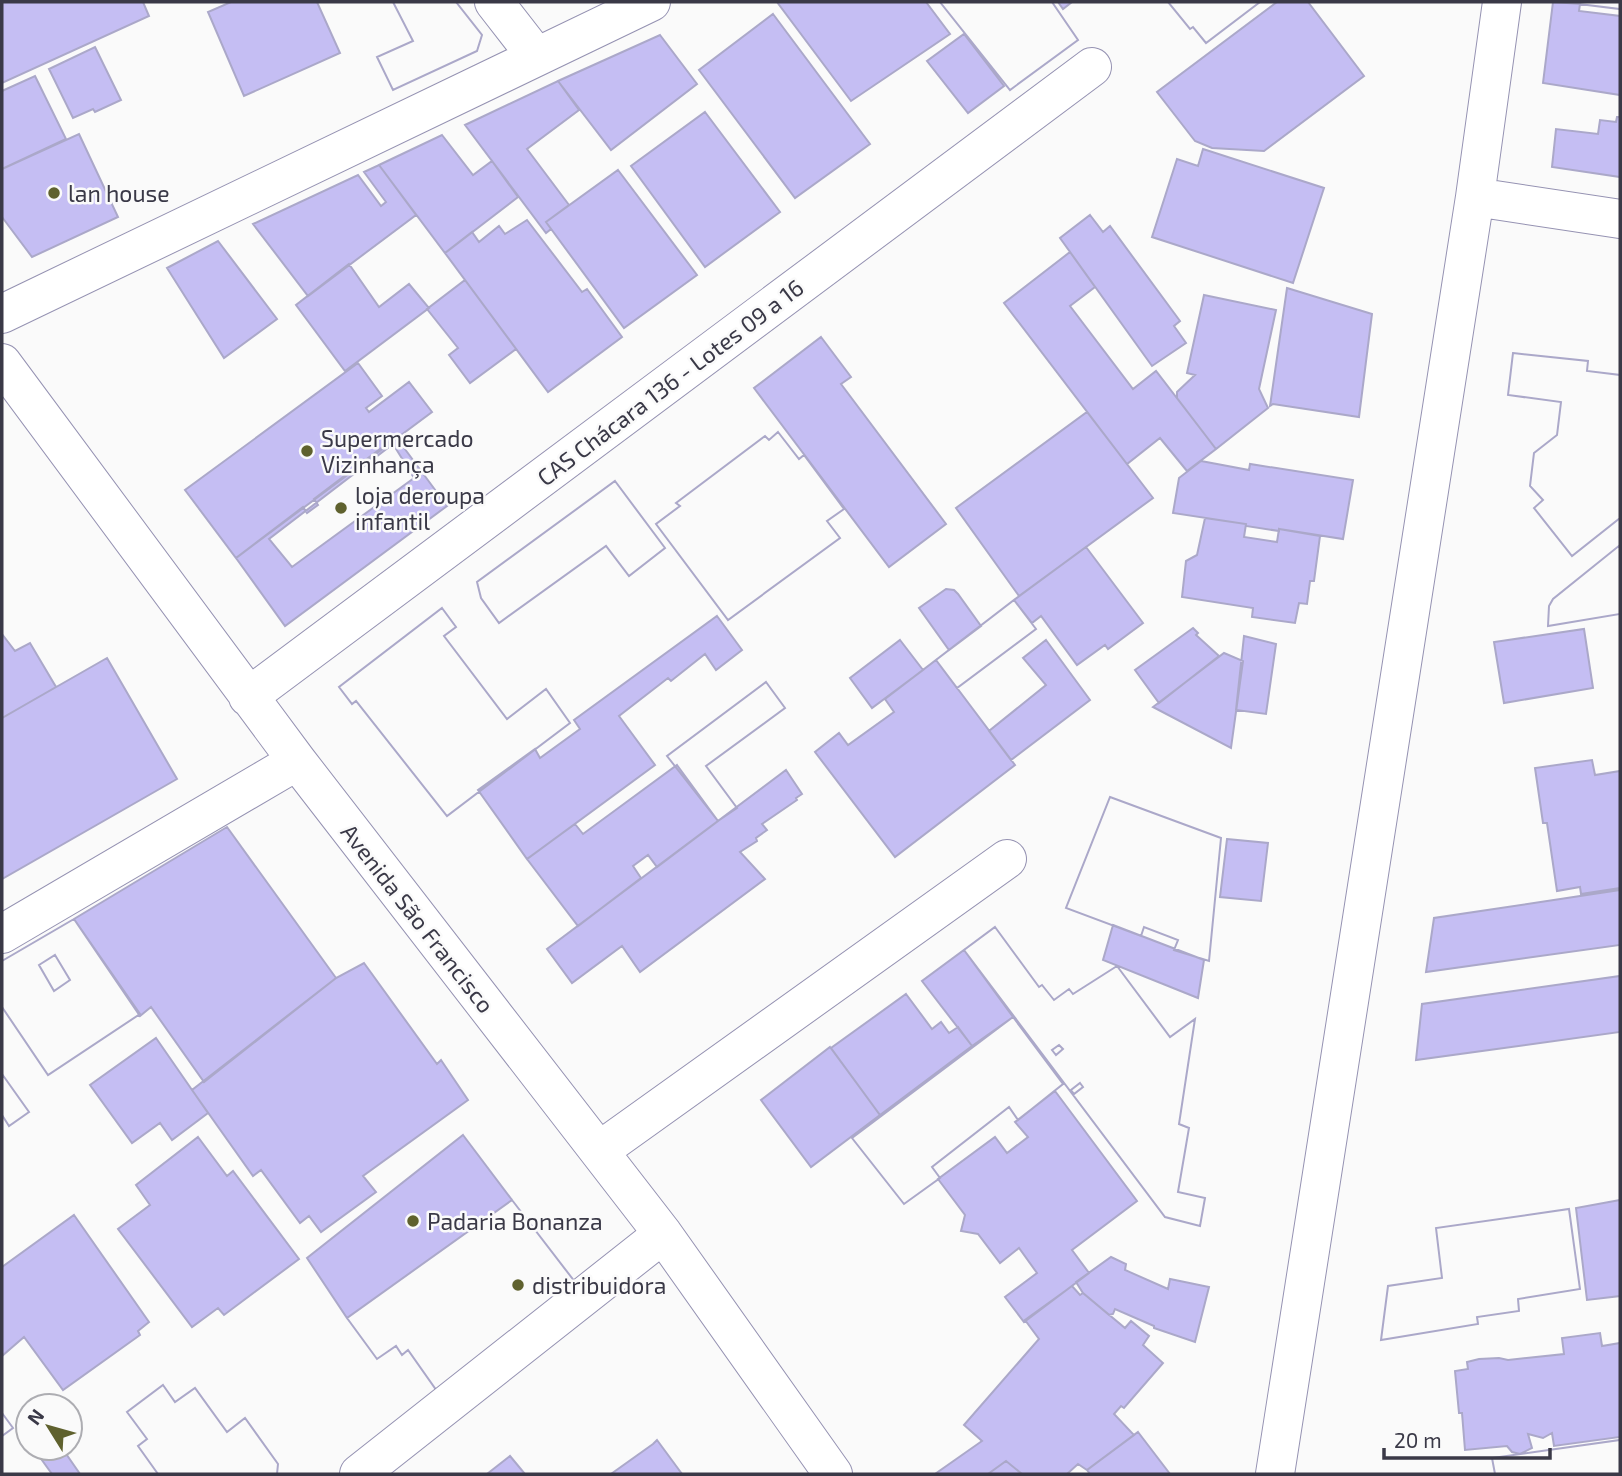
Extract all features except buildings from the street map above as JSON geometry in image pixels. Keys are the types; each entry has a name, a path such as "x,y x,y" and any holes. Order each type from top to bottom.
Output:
{"street":[{"path":"494,2 536,56"},
{"path":"2,314 651,2"},
{"path":"1275,1474 1475,197 1502,2"},
{"name":"CAS Chácara 136 - Lotes 09 a 16","path":"248,697 1092,67"},
{"path":"1475,197 1620,219"},
{"name":"Avenida São Francisco","path":"2,363 248,697 663,1234 833,1474"},
{"path":"2,934 297,761"},
{"path":"599,1151 1007,859"},
{"path":"359,1474 663,1234"}],"place":[{"name":"lan house","path":"54,193"},
{"name":"Supermercado Vizinhança","path":"307,451"},
{"name":"loja deroupa infantil","path":"341,508"},
{"name":"Padaria Bonanza","path":"413,1221"},
{"name":"distribuidora","path":"518,1285"}]}
